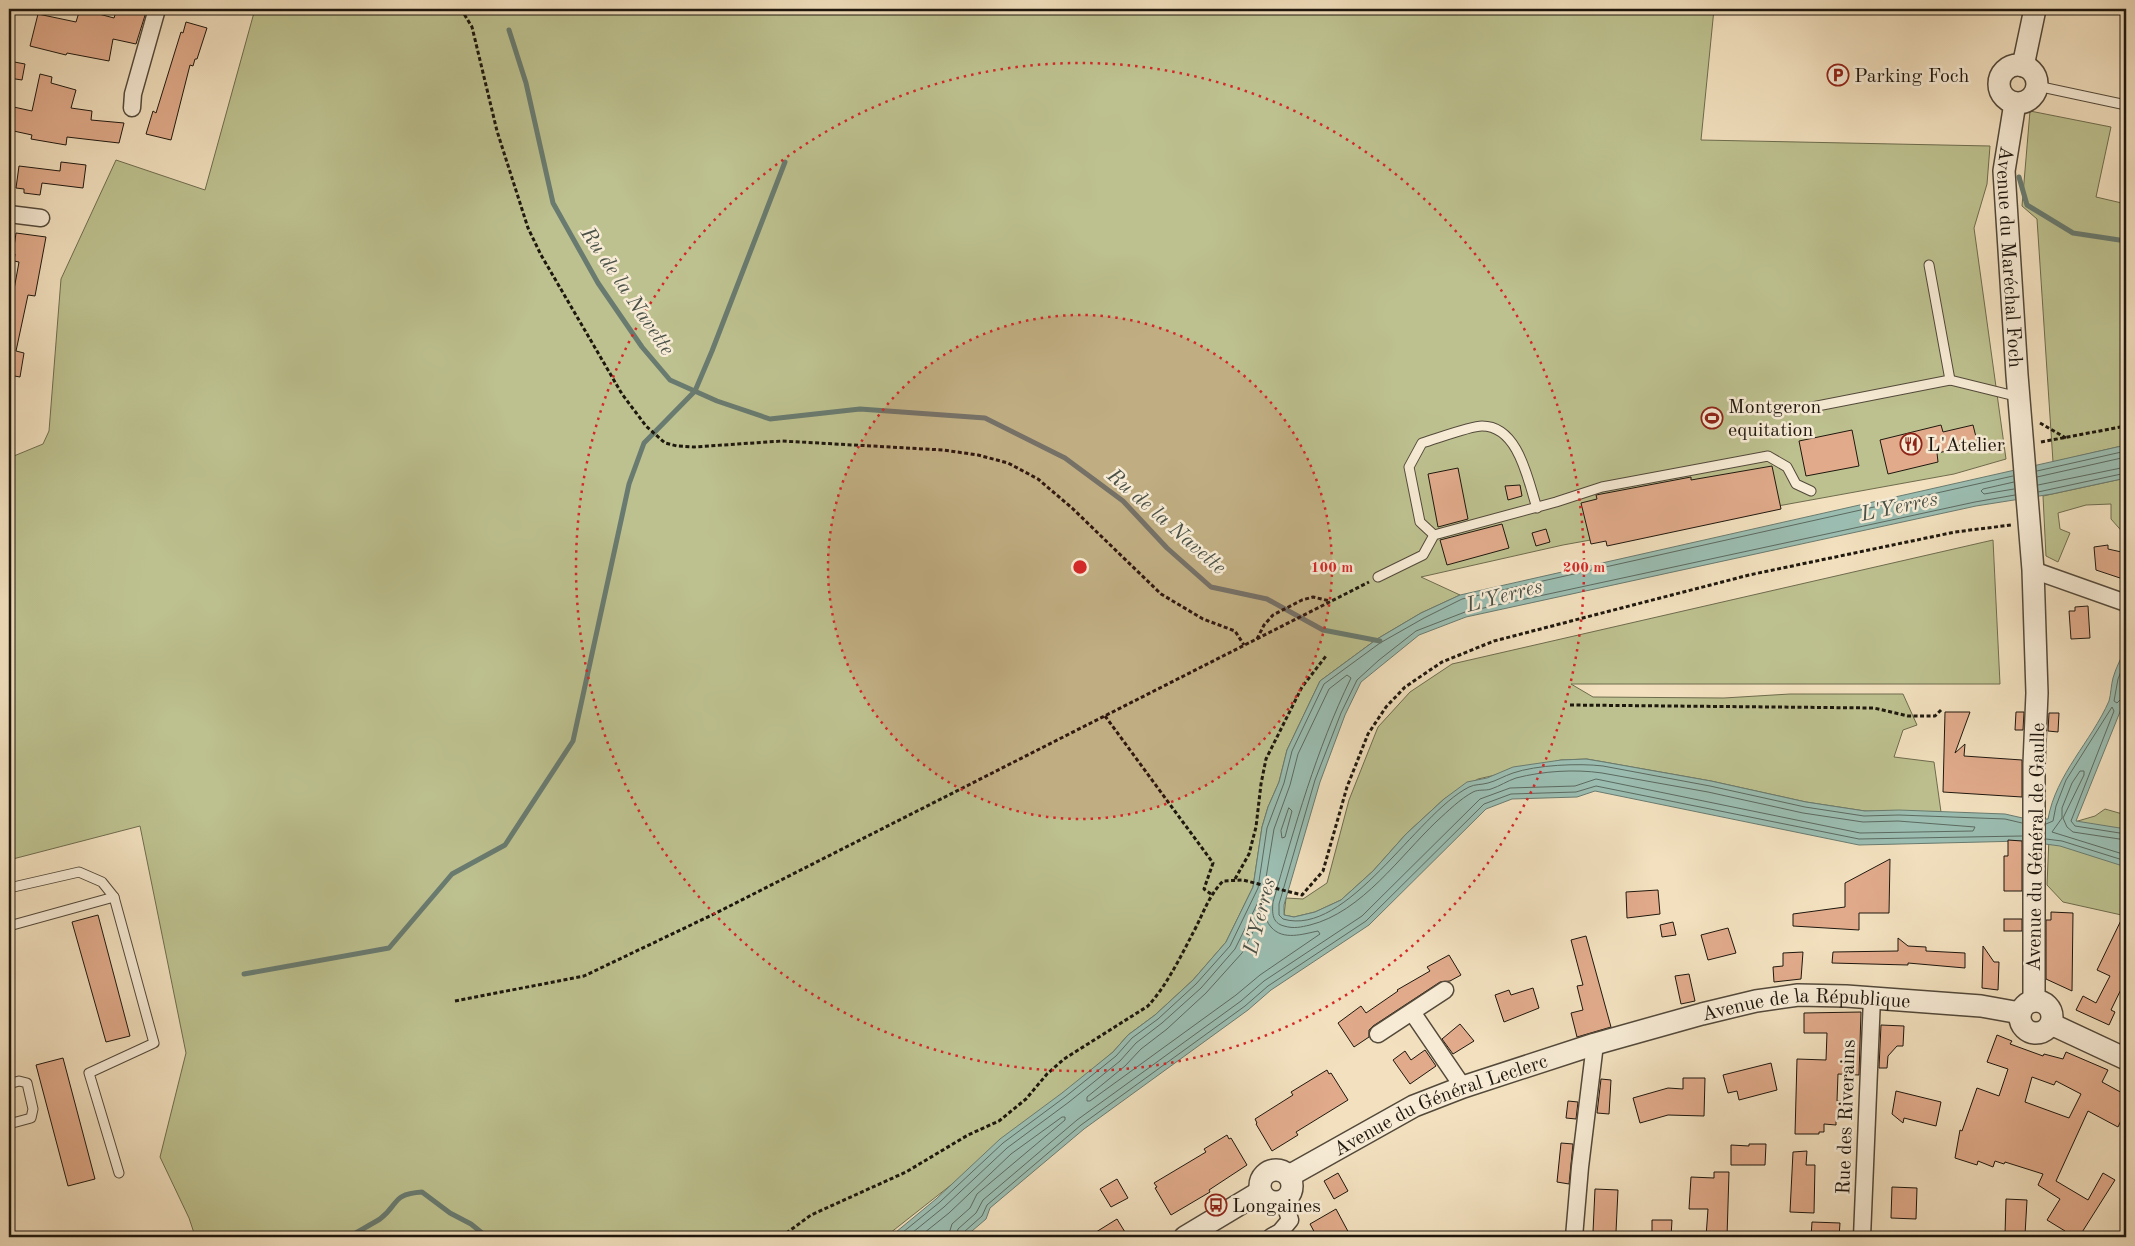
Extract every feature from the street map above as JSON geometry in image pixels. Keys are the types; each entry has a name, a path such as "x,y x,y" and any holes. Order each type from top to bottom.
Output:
{"street":[{"path":"132,108 133,94 157,9"},
{"path":"2023,66 2035,9"},
{"path":"2023,66 2034,74 2037,86 2032,98 2021,103 2015,103 2004,96 1999,84 2001,77 2010,68 2023,66"},
{"name":"Avenue du Maréchal Foch","path":"2015,103 2004,171 2019,404 2033,570"},
{"path":"9,214 41,218"},
{"path":"2033,570 2126,603"},
{"name":"Avenue du Général de Gaulle","path":"2027,1007 2034,857 2037,693 2033,570"},
{"path":"1378,1034 1445,990"},
{"name":"Avenue de la République","path":"1595,1044 1702,1014 1756,1001 1798,995 2027,1007"},
{"name":"Rue des Riverains","path":"1862,1237 1872,998"},
{"path":"2027,1007 2021,1024 2028,1032 2039,1034 2052,1024 2126,1059"},
{"path":"1412,1012 1464,1087"},
{"path":"1574,1237 1580,1167 1595,1044"},
{"name":"Avenue du Général Leclerc","path":"1290,1176 1414,1106 1464,1087 1595,1044"},
{"path":"1276,1170 1290,1176 1293,1187 1292,1193 1284,1201 1273,1203 1263,1197 1260,1192 1260,1182 1266,1173 1276,1170"},
{"path":"1185,1237 1260,1192"},
{"path":"1271,1237 1280,1232 1290,1220 1284,1201"}],"lane":[{"path":"2037,86 2126,105"},
{"path":"1929,265 1950,380"},
{"path":"1807,408 1950,380 2019,404"},
{"path":"1434,535 1420,522 1409,467 1422,443 1482,426 1501,431 1518,451 1537,508"},
{"path":"1378,577 1423,555 1434,535 1537,508 1602,487 1768,456 1787,467 1796,484 1810,491"},
{"path":"9,888 79,872 102,882 114,896 154,1043 89,1073 119,1173"},
{"path":"9,926 114,896"},
{"path":"9,1084 27,1083 33,1109 31,1118 9,1124"}],"path":[{"path":"461,9 472,26 497,131 528,228 541,255 622,394 646,426 665,443 677,446 694,446 782,441 943,450 978,455 1008,464 1038,479 1072,508 1161,594 1196,616 1235,632 1244,645"},
{"path":"2019,404 2066,438"},
{"path":"2023,445 2126,426"},
{"path":"781,1237 811,1215 836,1202 906,1172 968,1135 998,1120 1026,1099 1047,1074 1064,1059 1148,1006 1158,994 1194,931 1211,894 1222,881 1243,880 1302,895 1323,871 1347,787 1368,734 1386,707 1405,687 1442,662 1494,641 1749,575 2029,518"},
{"path":"455,1001 584,976 714,914 1378,577"},
{"path":"1256,639 1264,625 1273,615 1302,600 1313,597 1331,601"},
{"path":"1235,879 1248,854 1256,827 1266,759 1302,687 1326,656"},
{"path":"1570,705 1874,708 1908,716 1935,716 1942,709"},
{"path":"1105,716 1213,863 1204,889 1211,894"}],"green space":[{"path":"255,9 1714,9 1701,140 1990,146 1987,184 1974,228 2006,459 1954,474 1563,545 1421,577 1460,595 1421,613 1377,639 1320,681 1287,750 1279,782 1262,827 1253,887 1226,942 1193,980 1155,1015 1128,1035 1113,1052 1017,1133 885,1237 181,1237 194,1233 189,1218 160,1157 186,1053 140,826 9,860 9,458 43,444 49,431 61,279 116,160 205,190"},
{"path":"2030,111 2111,127 2096,197 2126,204 2126,445 2053,462 2037,219 2022,206"},
{"path":"2126,478 2126,536 2111,519 2111,504 2086,505 2058,513 2060,529 2070,533 2058,562 2046,556 2043,496"},
{"path":"1993,540 2000,684 1571,684 1593,697 1724,698 1790,694 1903,694 1917,725 1903,730 1894,757 1934,762 1941,812 1865,811 1806,802 1711,781 1587,759 1561,760 1478,779 1444,799 1406,834 1373,871 1341,900 1315,912 1294,917 1284,915 1286,898 1303,899 1327,883 1349,800 1378,727 1410,692 1452,664"},
{"path":"2105,809 2126,815 2126,916 2063,902 2047,885 2049,838 2064,825 2095,816"}],"water":[{"name":"L'Yerres","path":"2126,445 2126,478 2052,494 1976,506 1466,617 1419,635 1361,682 1345,715 1320,782 1284,905 1284,915 1294,917 1315,912 1341,900 1373,871 1406,834 1444,799 1467,782 1487,778 1513,767 1561,760 1586,759 1604,762 1711,781 1806,802 1865,811 1899,810 2005,814 2027,819 2048,819 2058,787 2102,716 2109,701 2114,674 2126,646 2126,697 2076,821 2126,829 2126,867 2060,846 2023,841 1859,845 1595,791 1577,797 1512,799 1486,809 1369,925 1271,990 1248,1010 1084,1129 990,1208 986,1219 965,1237 886,1237 896,1232 936,1199 1000,1139 1113,1052 1128,1035 1155,1015 1193,980 1226,942 1253,887 1262,827 1279,782 1287,750 1320,681 1377,639 1421,613 1460,595"}],"building":[{"path":"80,9 114,18 117,9 147,9 136,44 113,39 109,61 67,53 66,55 30,46 38,14 76,22"},
{"path":"186,22 207,28 197,59 195,59 193,66 190,65 171,140 146,134 153,111 156,113 181,32 183,33"},
{"path":"9,61 25,64 22,80 9,78"},
{"path":"40,74 52,77 51,83 76,90 71,108 92,111 91,120 124,123 119,143 67,137 66,145 31,139 32,135 9,130 11,121 9,121 9,106 32,111"},
{"path":"61,162 86,165 83,188 42,183 40,195 24,193 24,189 16,188 19,166 60,171"},
{"path":"16,233 46,237 35,296 28,295 16,351 24,353 20,377 9,375 9,306 11,306 19,262 14,261 15,254 13,254"},
{"path":"1941,425 1943,432 1973,425 1977,441 1947,448 1947,451 1937,453 1938,462 1888,474 1880,440"},
{"path":"1852,430 1859,466 1806,476 1799,441"},
{"path":"1772,466 1781,509 1607,546 1606,541 1591,544 1581,503 1597,499 1596,495 1691,477 1691,480"},
{"path":"1458,468 1468,519 1438,527 1428,474"},
{"path":"1520,485 1522,496 1508,500 1505,486"},
{"path":"1502,524 1509,548 1447,565 1440,540"},
{"path":"1546,529 1550,542 1536,546 1532,533"},
{"path":"2108,545 2108,549 2126,553 2126,580 2096,570 2094,547"},
{"path":"2088,606 2090,638 2071,639 2069,611 2075,611 2075,607"},
{"path":"1945,712 1970,712 1955,753 1965,744 1964,756 2022,760 2022,797 1943,792"},
{"path":"2016,712 2024,712 2023,730 2015,730"},
{"path":"2049,713 2059,713 2058,732 2048,731"},
{"path":"2008,840 2022,841 2022,891 2004,891 2004,856 2008,856"},
{"path":"1890,859 1889,913 1859,913 1859,930 1793,926 1793,914 1845,907 1845,883"},
{"path":"1658,890 1660,914 1627,918 1626,892"},
{"path":"2126,910 2126,979 2111,1010 2115,1012 2109,1025 2076,1010 2083,996 2096,1003 2110,976 2097,970"},
{"path":"2051,912 2073,913 2072,991 2046,979 2046,920 2051,920"},
{"path":"98,915 130,1036 106,1042 72,922"},
{"path":"2004,919 2022,919 2022,931 2004,931"},
{"path":"1673,922 1676,935 1662,937 1660,925"},
{"path":"1728,928 1736,953 1708,960 1701,935"},
{"path":"1586,936 1611,1027 1577,1037 1571,1013 1583,1010 1577,986 1583,985 1571,940"},
{"path":"1898,938 1908,946 1926,947 1926,951 1965,953 1965,968 1908,963 1908,965 1832,963 1833,952 1898,951"},
{"path":"1983,946 1994,962 1999,962 1998,990 1982,988"},
{"path":"1803,952 1801,979 1774,982 1773,967 1783,966 1783,953"},
{"path":"1449,955 1461,975 1450,981 1440,982 1373,1026 1369,1030 1369,1037 1354,1047 1338,1023 1361,1006 1366,1013 1397,990 1430,971 1427,967"},
{"path":"1689,974 1695,1001 1681,1004 1675,976"},
{"path":"1533,988 1539,1008 1504,1022 1495,995 1509,990 1511,995"},
{"path":"1861,1012 1859,1075 1838,1074 1837,1101 1841,1101 1840,1119 1836,1119 1836,1125 1824,1124 1824,1132 1819,1132 1819,1134 1795,1134 1797,1059 1826,1060 1827,1033 1804,1033 1804,1013"},
{"path":"1460,1024 1474,1041 1453,1054 1442,1039"},
{"path":"1881,1025 1904,1026 1903,1046 1897,1046 1888,1056 1887,1068 1879,1068"},
{"path":"1997,1035 2012,1041 2010,1044 2043,1056 2044,1054 2063,1059 2066,1052 2108,1070 2102,1082 2126,1095 2126,1110 2118,1127 2088,1111 2056,1181 2088,1200 2103,1173 2115,1180 2079,1237 2061,1237 2065,1231 2047,1220 2060,1199 2038,1185 2043,1174 2005,1162 2004,1164 1995,1161 1993,1167 1978,1161 1977,1165 1955,1158 1960,1130 1962,1131 1977,1088 1999,1096 2008,1069 1987,1062","holes":["2032,1077 2054,1085 2056,1081 2081,1094 2069,1118 2025,1102"]},
{"path":"1425,1050 1436,1066 1410,1084 1393,1060 1405,1051 1411,1060"},
{"path":"63,1058 95,1179 68,1186 36,1065"},
{"path":"1771,1063 1777,1090 1739,1100 1737,1091 1728,1093 1723,1075"},
{"path":"1327,1070 1329,1074 1331,1073 1348,1100 1296,1132 1298,1135 1272,1151 1255,1119 1293,1095 1291,1092"},
{"path":"1683,1078 1705,1078 1704,1116 1668,1115 1640,1123 1633,1098 1668,1088 1683,1089"},
{"path":"1601,1079 1611,1080 1609,1114 1597,1113"},
{"path":"1896,1091 1941,1102 1936,1126 1904,1118 1903,1123 1892,1114"},
{"path":"1568,1101 1578,1102 1576,1119 1566,1118"},
{"path":"1227,1135 1229,1139 1231,1138 1247,1165 1209,1190 1210,1192 1171,1215 1154,1183 1206,1152 1204,1149"},
{"path":"1561,1143 1573,1144 1569,1184 1557,1182"},
{"path":"1749,1144 1766,1144 1765,1165 1731,1165 1731,1145 1749,1146"},
{"path":"1807,1151 1806,1165 1815,1165 1814,1213 1790,1212 1793,1152"},
{"path":"1714,1172 1729,1172 1727,1237 1706,1237 1708,1209 1689,1209 1691,1177 1714,1178"},
{"path":"1338,1173 1348,1191 1334,1199 1324,1181"},
{"path":"1117,1179 1128,1198 1111,1207 1100,1189"},
{"path":"1892,1187 1917,1188 1916,1219 1891,1218"},
{"path":"1595,1189 1618,1190 1616,1232 1593,1232"},
{"path":"2006,1199 2027,1200 2025,1235 2005,1235"},
{"path":"1336,1209 1351,1237 1317,1237 1310,1224"},
{"path":"1117,1219 1128,1237 1088,1237"},
{"path":"1652,1220 1672,1220 1671,1237 1652,1237"},
{"path":"1812,1222 1840,1223 1839,1237 1811,1237"}],"waterway":[{"name":"Ru de la Navette","path":"509,30 526,83 553,203 598,283 642,347 670,380 717,401 770,419 860,409 985,418 1065,458 1123,501 1167,548 1211,587 1267,599 1323,630 1380,641"},
{"path":"244,974 389,948 452,874 505,845 573,741 629,484 644,443 695,391 785,162"},
{"path":"2019,177 2027,205 2073,233 2126,241"},
{"path":"349,1237 380,1219 400,1198 412,1193 422,1192 450,1213 471,1224 487,1237"}],"place":[{"name":"Parking Foch","path":"1838,75"},
{"name":"Montgeron equitation","path":"1712,418"},
{"name":"L'Atelier","path":"1911,444"},
{"name":"Longaines","path":"1216,1205"}]}
